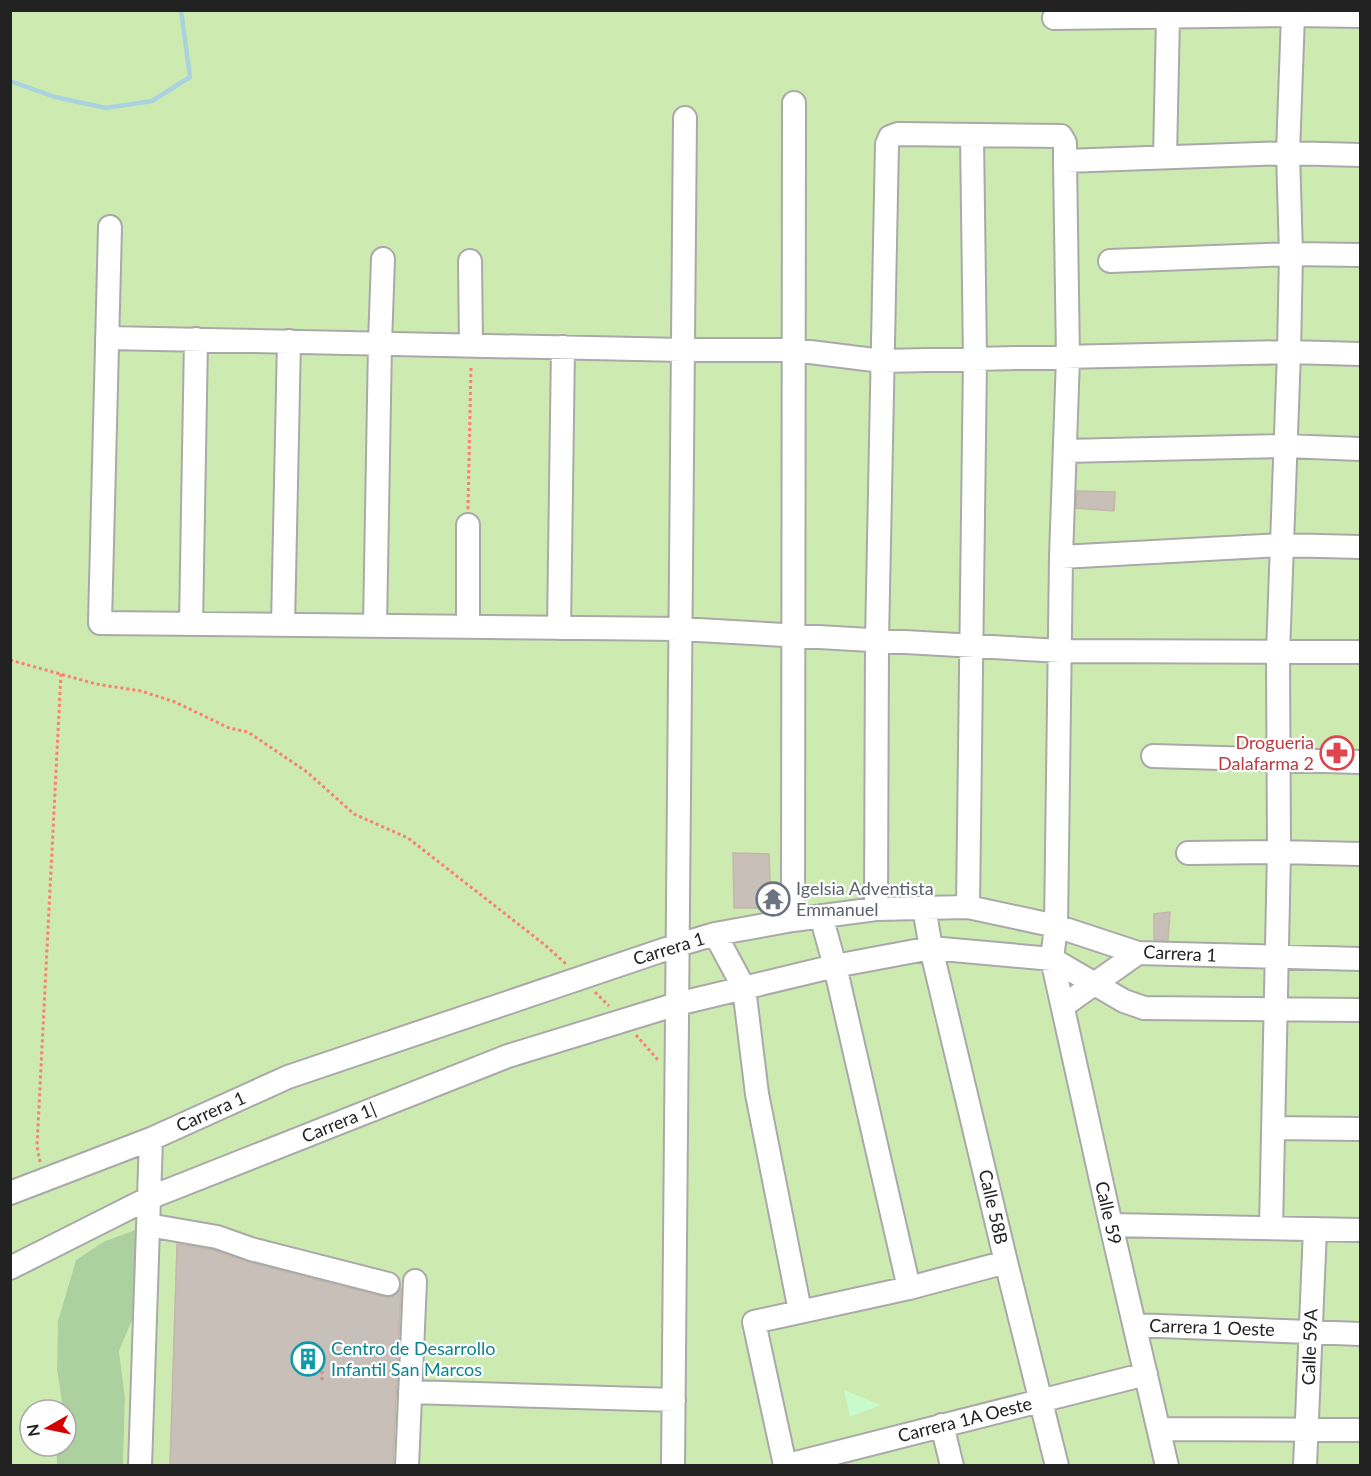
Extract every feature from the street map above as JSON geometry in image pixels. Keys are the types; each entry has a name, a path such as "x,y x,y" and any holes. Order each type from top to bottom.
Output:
{"street":[{"path":"1271,1228 1279,852 1278,652 1289,352 1291,254 1288,153 1293,15"},
{"path":"1053,18 1360,16"},
{"path":"1165,157 1168,17"},
{"path":"793,920 794,103"},
{"path":"673,1466 685,118"},
{"path":"876,909 877,641 886,144 890,137 898,134 972,136 975,359 968,907"},
{"name":"Calle 59","path":"972,136 1061,136 1065,143 1068,358 1061,557 1056,926 1052,959 1167,1466"},
{"path":"1065,161 1288,153 1360,155"},
{"path":"110,227 100,623 680,629 1061,651 1360,652"},
{"path":"1110,261 1291,254 1360,255"},
{"path":"375,626 383,259"},
{"path":"470,261 471,345"},
{"path":"107,338 682,350 794,350 882,361 1289,352 1360,354"},
{"path":"191,624 196,339"},
{"path":"283,625 289,341"},
{"path":"559,628 563,347"},
{"path":"1065,451 1286,446 1360,449"},
{"path":"468,525 468,627"},
{"path":"1061,557 1282,545 1360,547"},
{"path":"1153,756 1360,762"},
{"path":"1188,853 1360,854"},
{"name":"Carrera 1","path":"10,1192 151,1139 288,1077 678,945 716,934 793,920 876,909 968,907 1056,926 1138,953 1360,959"},
{"name":"Calle 58B","path":"924,908 931,948 1057,1466"},
{"path":"821,916 835,966 909,1288"},
{"path":"716,934 744,988 757,1094 800,1311"},
{"name":"Carrera 1|","path":"10,1268 149,1198 508,1056 623,1020 677,1004 835,966 931,948 1052,959"},
{"path":"1062,1005 1138,953"},
{"path":"1052,959 1124,1001 1144,1008 1360,1011"},
{"path":"1273,1128 1360,1129"},
{"path":"140,1466 151,1139"},
{"path":"148,1225 217,1237 251,1249 388,1284"},
{"path":"1111,1225 1360,1230"},
{"name":"Calle 59A","path":"1305,1466 1315,1229"},
{"path":"785,1465 754,1322 909,1288 1006,1262"},
{"path":"407,1466 415,1281"},
{"name":"Carrera 1 Oeste","path":"1135,1325 1360,1334"},
{"name":"Carrera 1A Oeste","path":"785,1465 842,1458 942,1425 1146,1374"},
{"path":"410,1392 674,1400"},
{"path":"942,1425 952,1466"},
{"path":"1160,1429 1360,1430"}],"path":[{"path":"468,525 471,345"},
{"path":"10,660 96,684 141,691 175,702 229,728 248,732 307,772 354,814 408,838 545,945 623,1020 654,1056 676,1077"},
{"path":"37,1146 61,673"},
{"path":"322,1365 322,1383"}],"green space":[{"path":"10,11 1360,11 1360,1465 123,1465 125,1397 119,1351 132,1320 103,1242 76,1260 58,1321 57,1369 61,1398 18,1398 18,1458 57,1458 57,1465 11,1465"},
{"path":"138,1229 140,1253 132,1320 119,1351 125,1397 123,1465 57,1465 57,1458 78,1458 78,1398 61,1398 57,1369 58,1321 76,1260 103,1242"},
{"path":"844,1390 881,1405 850,1417"}],"building":[{"path":"1077,491 1115,492 1114,511 1076,508"},
{"path":"733,853 769,854 771,908 734,908"},
{"path":"1170,912 1168,940 1154,940 1154,914"},
{"path":"177,1244 214,1250 248,1262 385,1297 392,1297 401,1289 393,1466 170,1466"}],"waterway":[{"path":"10,81 55,97 106,108 152,101 190,77 181,10"}],"place":[{"name":"Drogueria Dalafarma 2","path":"1337,753"},
{"name":"Igelsia Adventista Emmanuel","path":"773,899"},
{"name":"Centro de Desarrollo Infantil San Marcos","path":"308,1359"}]}
